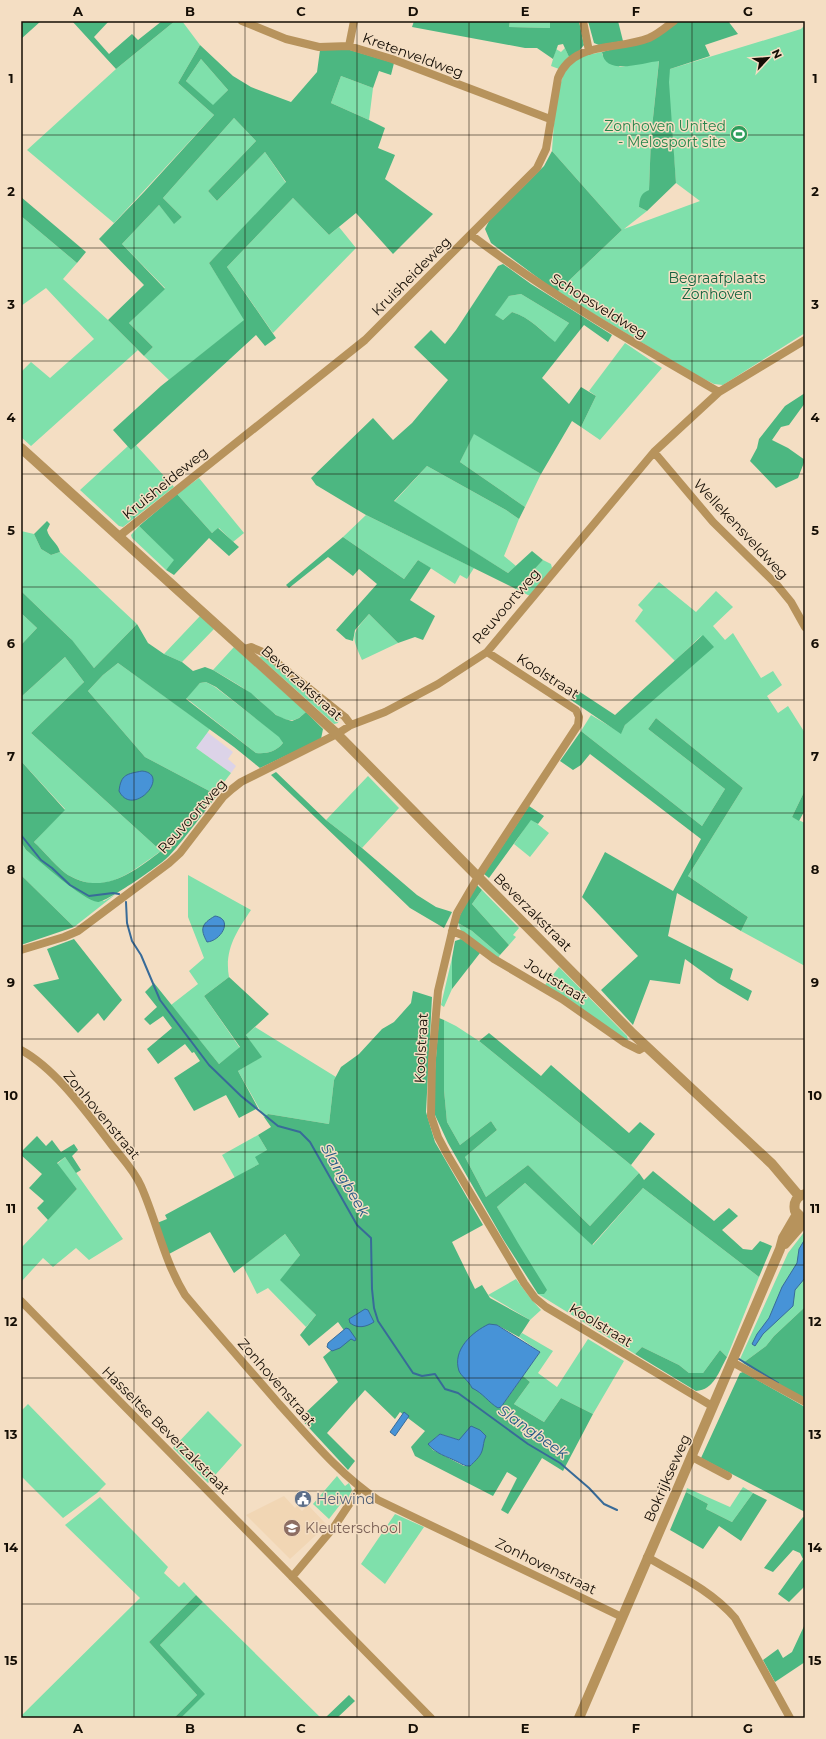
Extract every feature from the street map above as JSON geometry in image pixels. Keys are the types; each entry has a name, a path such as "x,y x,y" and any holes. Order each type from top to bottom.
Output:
{"street":[{"name":"Kretenveldweg","path":"242,21 286,39 319,47 349,46 392,59 550,119"},
{"path":"349,46 354,21"},
{"path":"583,21 589,51"},
{"name":"Kruisheideweg","path":"118,537 365,340 537,168 546,149 558,78 561,70 573,57 589,51 648,38 674,21"},
{"name":"Schopsveldweg","path":"471,235 505,261 609,329 719,392"},
{"name":"Reuvoortweg","path":"21,950 64,937 78,931 169,863 180,853 223,797 241,782 337,734 351,725 386,712 438,684 486,652 654,452 719,392 805,340"},
{"name":"Beverzakstraat","path":"21,448 337,734 646,1046 772,1164 802,1195"},
{"name":"Wellekensveldweg","path":"654,452 717,526 777,585 791,602 805,625"},
{"name":"Beverzakstraat","path":"244,650 251,647 265,653 346,717 351,725"},
{"name":"Koolstraat","path":"486,652 576,710 579,717 578,725 478,877 457,913 438,991 432,1060 431,1116 438,1137 447,1154 524,1283 535,1298 712,1406"},
{"name":"Joutstraat","path":"452,931 462,936 494,959 562,999 625,1043 639,1050 646,1046"},
{"name":"Zonhovenstraat","path":"21,1050 51,1073 71,1094 129,1167 140,1184 170,1268 186,1295 311,1440 360,1488 378,1500 622,1617"},
{"name":"Bokrijkseweg","path":"579,1718 780,1249 782,1238 802,1218 794,1207 802,1195"},
{"name":"Hasseltse Beverzakstraat","path":"21,1301 431,1718"},
{"path":"732,1362 805,1402"},
{"path":"692,1457 728,1476"},
{"path":"292,1577 334,1527 360,1488"},
{"path":"647,1557 700,1588 724,1605 735,1618 790,1718"}],"shaded area":[{"path":"207,732 233,752 228,759 236,766 231,773 196,748"},
{"name":"Kleuterschool","path":"284,1496 295,1508 297,1506 302,1511 308,1505 327,1525 290,1559 246,1515"}],"green space":[{"path":"21,21 41,21 21,39"},
{"path":"72,21 109,21 94,37 109,54 132,34 138,40 162,21 175,21 116,69"},
{"path":"175,21 182,21 200,45 178,83 214,115 114,223 27,150 116,69"},
{"path":"414,21 510,21 509,27 550,28 550,21 579,21 584,45 579,51 569,57 563,44 558,45 553,59 537,48 525,48 412,27"},
{"path":"510,21 550,21 551,28 509,27"},
{"path":"588,21 618,21 623,41 599,45 594,43"},
{"path":"678,21 728,21 738,34 705,45 710,56 670,69 669,82 676,183 647,211 639,207 641,197 649,190 651,137 659,61 617,66 610,64 605,60 602,52 621,47"},
{"name":"Begraafplaats Zonhoven","path":"805,25 805,333 723,385 714,384 557,292 622,230 552,151 556,103 562,78 567,68 576,59 602,52 602,55 620,67 659,60 651,137 649,190 639,207 647,211 624,229 700,201 676,183 667,78 670,69 801,29"},
{"path":"200,45 233,76 251,87 291,102 317,72 320,50 350,50 394,63 391,75 379,71 373,88 341,76 331,103 385,128 378,148 395,155 385,179 433,214 393,254 356,213 329,235 293,198 227,267 276,338 265,346 256,335 131,450 113,430 161,386 244,320 209,263 286,182 265,152 217,201 208,191 256,141 234,118 163,198 182,217 174,224 159,205 122,244 165,289 129,323 153,347 144,356 108,320 144,285 99,239 214,115 178,83","holes":["201,59 228,90 213,105 186,81"]},
{"path":"565,48 569,57 559,69 551,66 556,49 561,52"},
{"path":"201,59 228,90 213,106 186,81"},
{"path":"341,76 373,88 369,120 331,103"},
{"path":"234,118 256,141 208,191 217,201 265,152 286,183 209,263 245,320 169,380 144,356 153,347 129,323 165,288 122,244 159,205 174,223 182,217 163,198"},
{"path":"552,151 622,230 557,292 491,243 485,229 489,221 544,166"},
{"path":"21,197 86,252 77,263 21,216"},
{"path":"293,198 329,235 339,227 356,248 273,333 227,267"},
{"path":"21,216 77,263 63,279 138,350 31,446 21,437 21,372 31,362 50,378 94,339 46,288 21,306"},
{"path":"503,264 531,284 612,335 608,342 584,325 542,378 569,404 581,387 596,396 581,427 572,421 541,474 474,434 460,462 525,507 519,519 506,510 427,466 394,501 508,573 532,551 543,560 516,589 366,515 316,485 311,478 373,418 393,440 412,423 448,380 414,347 431,330 445,344 456,330 498,266","holes":["521,294 569,323 555,342 530,321 519,315 512,312 503,320 495,315 509,296"]},
{"path":"521,294 569,323 555,343 535,325 512,312 503,320 494,315 509,296"},
{"path":"625,343 662,368 600,440 581,427 596,396 589,391"},
{"path":"805,393 805,403 789,425 781,427 772,440 788,448 805,460 798,478 776,488 750,461 757,448 759,439 785,406"},
{"path":"474,433 541,474 525,507 460,462"},
{"path":"136,445 174,487 123,527 119,526 80,490 128,446 131,450"},
{"path":"427,466 506,510 519,519 504,556 516,566 508,573 394,502"},
{"path":"199,478 244,533 233,542 219,528 212,533 177,494"},
{"path":"177,494 212,533 218,528 239,547 229,556 209,538 174,575 166,570 174,560 139,526"},
{"path":"366,515 474,568 467,579 460,575 455,584 418,560 404,579 343,537"},
{"path":"47,521 50,524 47,530 48,533 60,552 51,555 41,549 34,534"},
{"path":"139,526 175,560 166,570 132,538 131,535"},
{"path":"21,531 34,534 41,549 51,555 60,552 137,624 94,668 70,638 21,591"},
{"path":"343,537 404,579 418,560 431,568 410,600 435,616 423,640 415,637 398,643 369,614 355,630 353,641 346,639 336,630 377,584 359,569 353,576 328,557 289,588 286,585"},
{"path":"543,560 551,564 552,568 530,596 516,589"},
{"path":"659,582 696,612 716,591 733,607 713,626 725,640 733,633 761,678 773,671 782,685 767,696 778,713 788,706 805,733 805,790 792,817 805,823 805,966 741,931 748,917 688,876 743,788 656,718 648,729 725,789 702,826 581,731 591,715 621,733 625,725 702,635 675,661 635,621 643,610 638,605"},
{"path":"21,591 72,640 94,668 137,624 148,643 164,654 182,662 193,671 205,667 213,670 251,693 276,715 292,721 299,718 306,712 323,729 321,739 260,768 234,747 118,663 103,675 88,691 145,757 215,794 219,793 169,856 146,874 112,896 98,902 91,900 72,888 51,871 26,850 21,842 21,761 65,810 34,842 70,876 83,881 95,883 107,882 129,873 161,851 31,733 84,682 65,657 21,697 21,645 37,628 21,613","holes":["206,682 216,687 279,737 283,743 271,752 256,753 186,699 200,683"]},
{"path":"21,613 37,628 21,645"},
{"path":"369,614 398,643 362,660 356,645 355,636 356,631"},
{"path":"200,616 214,629 182,662 164,654"},
{"path":"703,635 714,647 625,725 621,734 571,700 577,690 615,715"},
{"path":"234,647 306,712 295,720 284,719 274,713 255,696 213,670"},
{"path":"263,656 339,718 338,723 334,724 259,657"},
{"path":"65,657 84,682 31,733 161,851 129,873 107,882 95,883 83,881 70,876 34,842 65,809 21,761 21,697"},
{"path":"118,663 210,729 196,748 231,773 215,794 145,757 88,691 103,675"},
{"path":"206,682 215,687 280,737 283,743 271,752 256,753 186,698 200,683"},
{"path":"656,718 743,788 688,876 748,917 741,931 677,893 668,936 733,969 730,979 752,991 748,1001 718,983 685,959 680,984 650,980 633,1025 601,990 638,956 582,897 605,852 673,891 701,839 590,754 581,765 573,770 560,761 581,731 702,826 725,789 648,729"},
{"path":"276,772 326,820 362,848 417,895 436,907 452,912 444,928 410,908 271,775"},
{"path":"368,776 399,808 362,848 326,820"},
{"path":"805,790 805,810 799,821 792,817"},
{"path":"529,806 544,816 538,824 531,820 489,878 484,874"},
{"path":"531,819 549,833 530,857 514,844"},
{"path":"21,842 26,850 104,901 116,894 74,927 21,875"},
{"path":"21,875 74,927 21,945"},
{"path":"188,875 251,910 237,933 230,949 228,958 229,977 204,996 240,1048 219,1064 171,1005 198,984 189,971 204,958 188,917"},
{"path":"476,884 482,890 472,904 509,945 500,955 472,931 458,923 458,919"},
{"path":"482,890 519,928 513,935 516,937 509,945 472,904"},
{"path":"458,923 472,931 500,955 498,958 461,931"},
{"path":"74,939 122,1000 104,1021 98,1013 78,1033 33,985 59,979 47,949"},
{"path":"461,939 480,953 452,989 452,958 455,941"},
{"path":"452,958 452,989 444,1007 441,1005"},
{"path":"559,967 627,1036 628,1040 545,985"},
{"path":"229,977 269,1014 246,1035 262,1057 238,1071 258,1108 239,1118 226,1095 194,1111 174,1078 200,1061 194,1052 192,1053 185,1044 158,1064 147,1049 172,1028 163,1016 150,1025 144,1019 157,1007 145,992 154,983 219,1064 240,1047 204,996"},
{"path":"413,991 432,997 426,1112 435,1142 483,1225 452,1242 475,1289 482,1285 490,1298 530,1320 519,1337 497,1325 501,1407 523,1376 530,1382 514,1404 544,1422 561,1398 593,1414 563,1471 542,1458 508,1514 501,1510 517,1478 507,1472 493,1496 415,1456 411,1447 425,1431 400,1412 395,1419 365,1390 327,1433 355,1461 348,1470 300,1418 338,1382 323,1357 348,1336 338,1322 309,1346 300,1335 316,1315 280,1280 300,1255 285,1234 234,1273 210,1232 169,1254 157,1223 167,1219 165,1215 259,1164 255,1157 267,1150 258,1135 271,1127 264,1117 268,1114 329,1124 334,1080 341,1067 359,1054 382,1029 394,1022 411,1003","holes":["440,1434 459,1440 482,1443 479,1456 470,1466 464,1466 433,1450 428,1444"]},
{"path":"439,1018 444,1020 444,1090 447,1122 460,1145 491,1121 497,1130 465,1157 486,1197 528,1165 590,1226 639,1173 644,1180 653,1171 714,1221 729,1208 738,1216 722,1230 743,1249 752,1250 760,1241 772,1246 759,1277 643,1188 592,1245 525,1183 497,1207 547,1290 544,1294 538,1294 503,1239 448,1143 435,1115 435,1071"},
{"path":"444,1020 479,1041 639,1173 590,1226 528,1165 486,1197 465,1157 497,1130 491,1121 460,1145 447,1122 444,1090"},
{"path":"255,1027 336,1077 334,1080 329,1124 268,1114 264,1117 238,1071 261,1057 246,1035"},
{"path":"489,1033 541,1076 551,1065 629,1133 640,1122 655,1134 631,1165 479,1041"},
{"path":"258,1135 267,1150 259,1164 235,1178 222,1155"},
{"path":"37,1136 46,1146 52,1140 61,1152 74,1144 78,1150 72,1156 81,1170 76,1173 65,1157 57,1163 77,1189 48,1220 37,1208 44,1201 29,1188 42,1174 21,1155 21,1152"},
{"path":"65,1157 123,1239 89,1260 76,1248 53,1267 43,1258 21,1282 21,1248 77,1189 57,1164"},
{"path":"525,1183 593,1245 643,1188 759,1277 727,1357 720,1350 703,1373 689,1373 679,1365 642,1347 635,1354 538,1294 544,1294 497,1207"},
{"path":"805,1231 805,1307 774,1336 766,1346 743,1363 740,1359 788,1253"},
{"path":"285,1234 300,1255 281,1280 316,1315 306,1327 268,1288 257,1294 243,1266"},
{"path":"516,1279 541,1310 530,1320 488,1295"},
{"path":"805,1307 805,1399 775,1383 743,1363 766,1346 774,1336"},
{"path":"522,1333 553,1351 538,1373 557,1387 588,1339 624,1361 593,1414 561,1398 544,1422 514,1404 530,1382 523,1376 540,1352 519,1337"},
{"path":"642,1347 679,1365 689,1373 703,1373 720,1350 727,1357 712,1383 702,1390 696,1391 635,1354"},
{"path":"743,1372 805,1407 805,1512 701,1458 740,1373"},
{"path":"28,1404 106,1484 97,1493 63,1518 21,1476 21,1411"},
{"path":"208,1411 242,1445 208,1483 173,1448"},
{"path":"337,1476 345,1486 349,1483 352,1490 346,1502 343,1501 329,1519 313,1504"},
{"path":"743,1487 753,1493 732,1522 706,1509 708,1504 686,1492 687,1488 730,1507"},
{"path":"686,1492 708,1504 706,1509 732,1522 753,1493 767,1500 741,1541 719,1526 703,1549 670,1530"},
{"path":"100,1497 168,1567 164,1573 179,1587 184,1582 196,1595 149,1642 197,1695 174,1718 21,1718 21,1716 140,1598 65,1525"},
{"path":"395,1514 424,1527 385,1584 361,1564"},
{"path":"803,1517 805,1518 805,1586 789,1602 778,1594 803,1559 800,1553 793,1550 773,1572 764,1568"},
{"path":"196,1595 203,1602 160,1645 205,1694 181,1718 174,1718 197,1695 149,1642"},
{"path":"203,1602 321,1718 181,1718 204,1694 160,1645"},
{"path":"805,1624 805,1662 775,1682 763,1660 778,1649 783,1658 792,1652"},
{"path":"349,1695 355,1701 337,1718 325,1718"}],"water":[{"path":"142,771 150,774 153,779 152,786 147,793 140,798 133,800 125,798 119,791 121,781 129,774"},
{"path":"215,916 221,918 225,925 221,934 217,938 207,942 203,934 203,927 204,924"},
{"path":"805,1239 805,1278 795,1290 793,1306 763,1334 755,1346 752,1344 757,1334 769,1318 782,1287 797,1263 799,1249"},
{"path":"365,1309 368,1310 374,1322 362,1327 350,1323 349,1319"},
{"path":"489,1324 497,1325 540,1352 501,1407 498,1408 472,1388 460,1373 458,1363 458,1356 465,1343 476,1332"},
{"path":"346,1328 349,1329 356,1339 355,1341 351,1339 340,1348 332,1351 327,1347 328,1343"},
{"path":"404,1412 409,1416 395,1436 390,1432"},
{"path":"471,1426 480,1430 486,1436 481,1453 470,1466 463,1465 434,1450 428,1444 440,1434 459,1440"}],"waterway":[{"name":"Slangbeek","path":"21,835 41,860 70,885 89,896 113,893 119,894"},
{"name":"Slangbeek","path":"126,902 127,923 132,941 141,955 160,1000 209,1065 241,1096 278,1126 300,1132 310,1142 357,1225 371,1238 372,1289 374,1308 378,1321 413,1373 422,1376 435,1374 445,1389 458,1393 528,1444 560,1463 589,1488 604,1504 617,1510"},
{"name":"Slangbeek","path":"739,1359 778,1383"}],"place":[{"name":"Zonhoven United - Melosport site","path":"739,134"},
{"name":"Heiwind","path":"303,1499"},
{"name":"Kleuterschool","path":"292,1528"}]}
